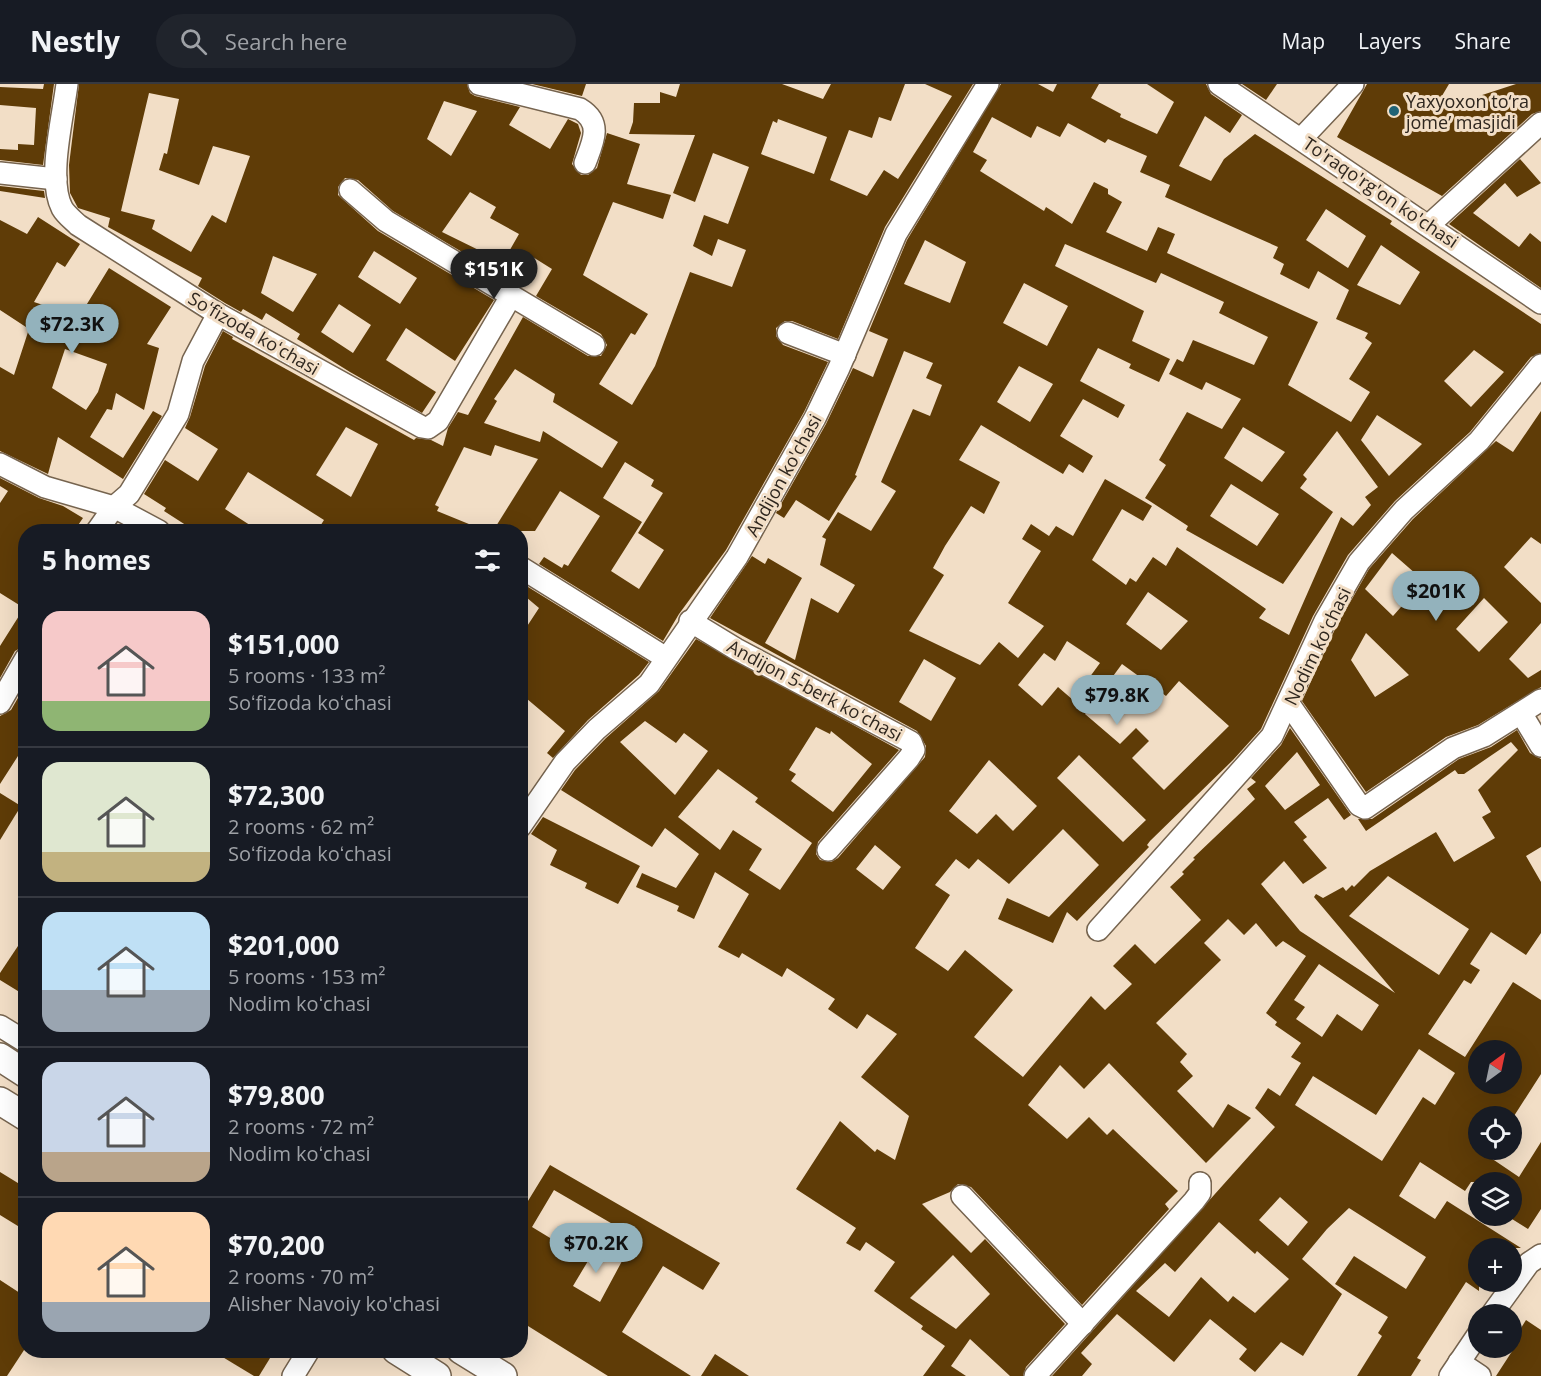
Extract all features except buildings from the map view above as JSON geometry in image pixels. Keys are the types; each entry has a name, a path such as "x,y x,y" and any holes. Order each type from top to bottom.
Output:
{"main road":[{"path":"0,1058 18,1069"},
{"path":"0,1101 18,1112"},
{"path":"409,1358 437,1376"},
{"path":"474,1358 503,1376"}],"street":[{"name":"Soʻfizoda koʻchasi","path":"67,84 56,178 57,197 63,211 78,225 218,314 428,428 438,421 511,296"},
{"path":"479,84 580,109 590,115 596,133 585,163"},
{"name":"Andijon ko'chasi","path":"528,816 565,762 597,729 643,690 737,556 815,418 845,355 896,234 988,84"},
{"name":"To'raqo'rg'on ko'chasi","path":"1219,84 1302,138 1541,303"},
{"path":"1302,138 1353,84"},
{"path":"1429,225 1541,123"},
{"path":"0,173 56,178"},
{"path":"350,190 386,221 594,345"},
{"path":"102,524 114,507 129,494 178,414 193,361 218,314"},
{"path":"788,333 845,355"},
{"name":"Nodim koʻchasi","path":"1098,930 1272,736 1289,704 1325,621 1359,562 1404,510 1479,441 1541,365"},
{"path":"0,464 45,487 114,507 146,524"},
{"path":"528,572 666,658"},
{"name":"Аndijon 5-berk koʻchasi","path":"690,621 736,649 910,742 914,750 909,758 828,850"},
{"path":"0,703 18,672"},
{"path":"1289,704 1359,805 1365,808 1453,748 1484,736 1541,700"},
{"path":"1521,714 1541,746"},
{"path":"0,1026 18,1037"},
{"path":"1035,1376 1194,1201 1200,1193 1200,1183"},
{"path":"962,1196 1083,1323"},
{"path":"1499,1304 1522,1271 1541,1255"},
{"path":"1468,1349 1454,1369 1480,1376"},
{"path":"293,1376 304,1358"}],"place":[{"name":"Yaxyoxon to‘ra jome’ masjidi","path":"1394,111"}]}
